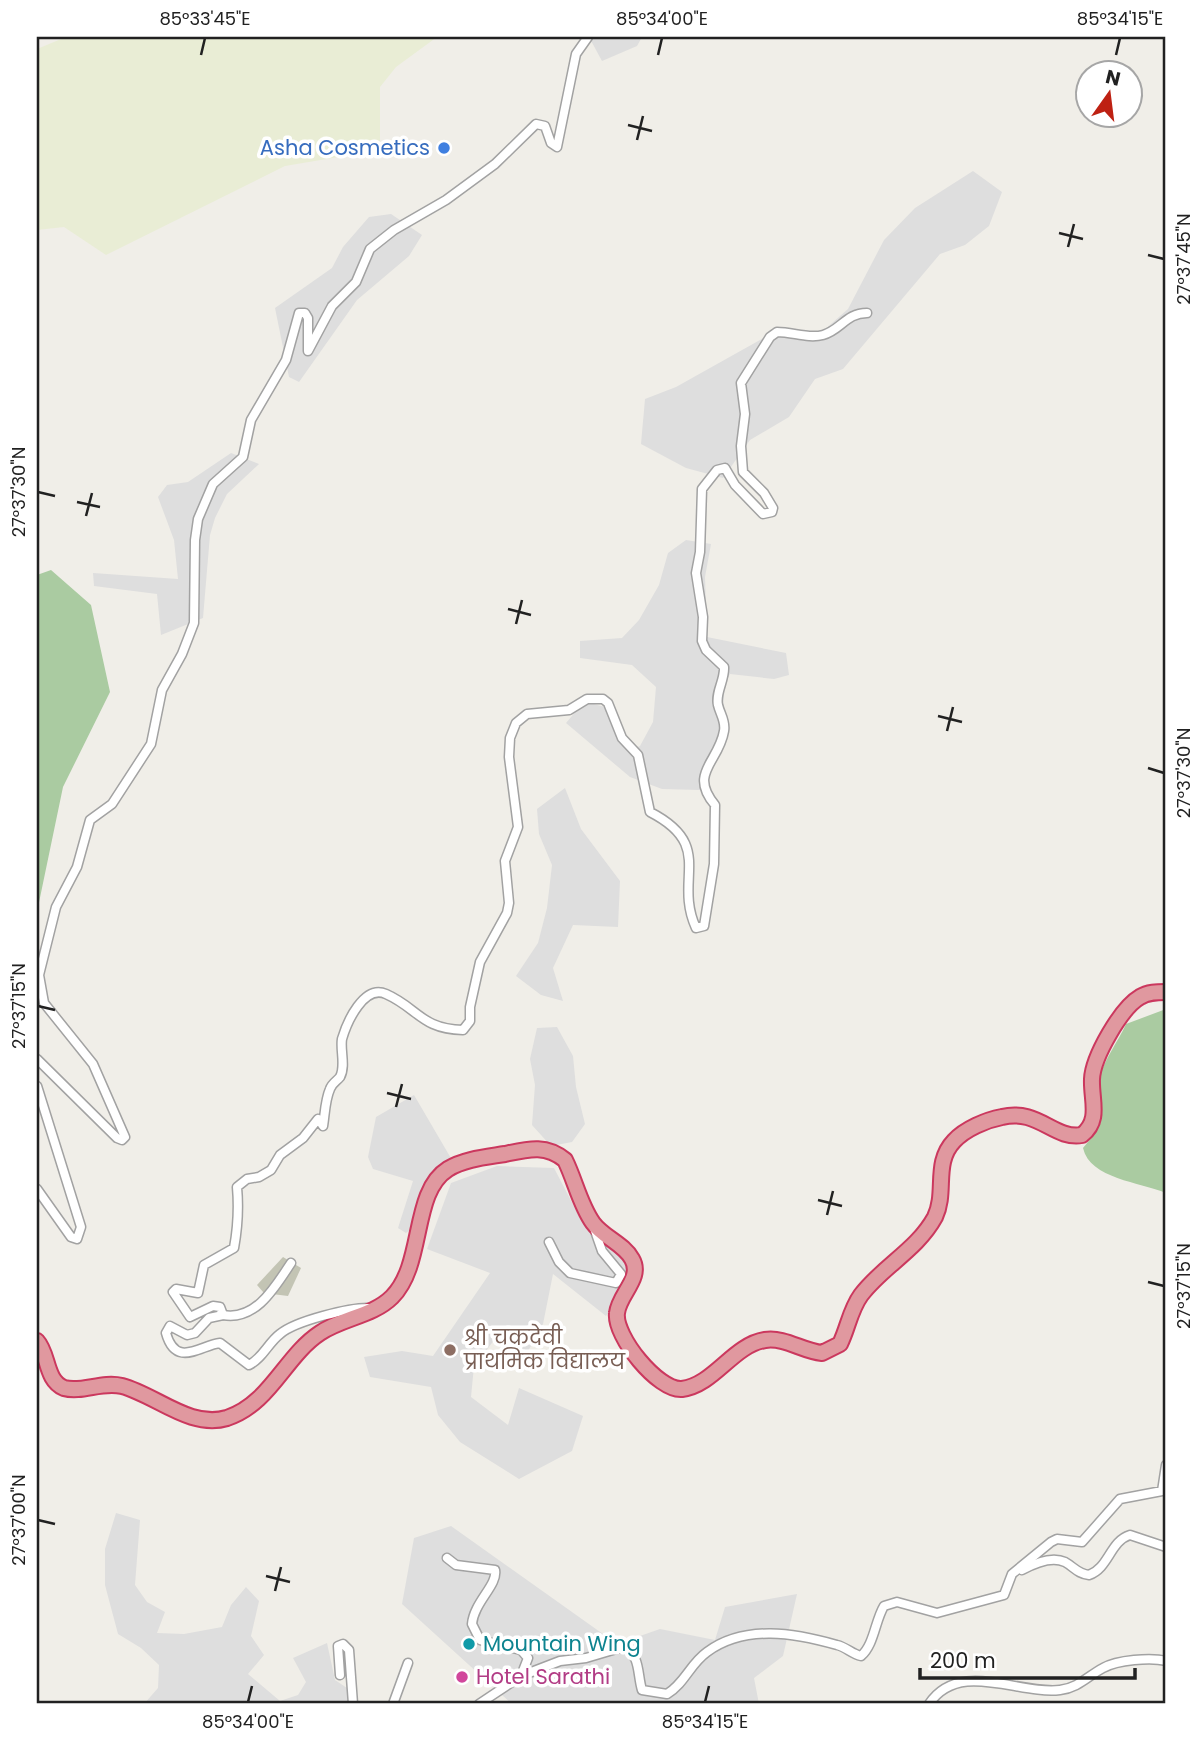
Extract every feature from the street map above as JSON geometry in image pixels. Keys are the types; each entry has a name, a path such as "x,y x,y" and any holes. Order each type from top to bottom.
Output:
{"highway":[{"path":"37,1341 51,1376 57,1385 64,1388 118,1385 198,1419 222,1419 253,1403 322,1331 376,1308 391,1298 407,1276 432,1187 437,1178 455,1166 536,1148 556,1152 565,1160 594,1225 632,1257 635,1273 618,1307 618,1325 647,1370 667,1387 689,1387 749,1346 763,1340 785,1342 811,1352 832,1349 845,1335 859,1297 908,1252 935,1216 941,1167 954,1141 988,1121 1014,1115 1045,1122 1062,1134 1082,1135 1093,1120 1092,1079 1104,1045 1128,1007 1138,998 1166,992"}],"street":[{"path":"37,1059 108,1130 122,1140 125,1136 93,1064 44,1003 38,975 56,907 76,867 90,820 112,804 151,744 162,690 182,654 194,623 198,519 213,484 243,457 251,420 286,360 299,313 304,313 308,318 305,351 308,351 332,306 352,288 370,249 381,239 446,201 495,164 536,124 545,126 551,142 557,147 576,54 588,37"},
{"path":"223,1315 220,1307 213,1306 190,1317 173,1292 176,1289 198,1293 204,1265 234,1248 236,1223 241,1212 237,1187 247,1178 259,1177 271,1170 280,1155 303,1138 318,1119 323,1126 329,1091 341,1071 342,1041 351,1018 365,998 375,992 385,993 424,1022 448,1030 463,1030 470,1021 470,1007 480,962 507,913 509,903 505,861 517,827 509,757 510,738 516,723 527,715 569,710 587,699 603,699 608,703 622,737 638,754 650,812 670,822 685,840 690,856 689,894 694,923 696,929 704,926 714,864 715,805 704,792 704,781 724,731 718,704 724,667 706,650 702,641 703,617 696,573 700,552 702,489 717,470 725,468 735,485 763,514 772,512 773,508 764,493 743,472 741,446 745,414 741,383 770,337 778,332 811,337 824,335 852,313 867,313"},
{"path":"37,1086 81,1227 77,1239 71,1237 37,1189"},
{"path":"549,1242 559,1262 570,1273 616,1283 621,1275 602,1251 594,1225"},
{"path":"291,1263 272,1293 257,1305 237,1317 223,1315 209,1318 195,1333 187,1335 170,1326 166,1332 169,1342 190,1353 220,1343 249,1365 257,1361 287,1329 357,1307 376,1308"},
{"path":"1009,1587 1012,1574 1051,1542 1057,1539 1082,1542 1120,1499 1162,1491 1166,1465"},
{"path":"479,1704 521,1676 560,1661 586,1658 623,1647 633,1653 639,1667 642,1690 667,1694 680,1686 697,1659 724,1641 760,1633 782,1632 840,1645 861,1656 867,1651 877,1617 884,1606 897,1602 937,1613 956,1610 1004,1595 1022,1570 1033,1564 1053,1560 1065,1562 1083,1574 1096,1573 1118,1542 1130,1535 1166,1547"},
{"path":"447,1558 456,1565 495,1570 492,1586 480,1598 472,1624 480,1640 521,1650 528,1658 521,1676"},
{"path":"340,1675 337,1650 343,1644 348,1650 353,1704"},
{"path":"929,1704 948,1688 966,1681 979,1680 1029,1690 1060,1690 1072,1688 1115,1663 1166,1661"},
{"path":"393,1704 408,1663"}],"shaded area":[{"path":"66,37 437,37 396,67 380,87 380,150 285,166 106,255 64,227 37,230 37,49"},
{"path":"589,37 642,37 637,46 602,61"},
{"path":"973,171 1002,192 989,226 965,245 940,254 843,369 815,379 789,417 750,440 723,478 686,468 641,444 645,399 676,387 769,335 801,338 823,331 848,309 884,240 915,208"},
{"path":"391,214 422,235 409,256 357,300 299,382 289,377 275,308 332,268 343,247 369,217"},
{"path":"231,453 259,464 227,494 215,518 210,535 203,618 161,635 157,594 94,586 93,573 178,579 174,540 158,497 167,485 188,482"},
{"path":"686,540 711,544 705,577 707,637 786,653 789,675 774,679 730,674 725,683 721,732 707,761 700,790 662,789 630,777 566,723 576,711 590,703 605,707 619,740 630,750 640,746 653,722 656,687 632,665 580,658 580,641 622,638 639,620 659,585 668,553"},
{"path":"565,788 581,829 620,881 618,927 573,925 553,968 563,1001 541,995 516,976 538,943 547,908 552,865 539,834 537,809"},
{"path":"557,1027 573,1056 576,1087 585,1124 572,1142 551,1146 532,1125 535,1085 530,1059 537,1028"},
{"path":"414,1095 452,1160 416,1225 406,1233 398,1228 413,1181 373,1169 368,1157 376,1117"},
{"path":"497,1166 554,1168 578,1214 623,1259 631,1279 606,1316 553,1274 543,1324 527,1353 495,1339 474,1366 471,1397 508,1425 519,1388 583,1416 572,1451 519,1479 460,1442 438,1415 431,1387 370,1377 364,1357 402,1351 433,1356 490,1273 427,1249 451,1183"},
{"path":"283,1257 301,1268 288,1296 264,1293 257,1285"},
{"path":"116,1513 140,1520 135,1585 147,1602 165,1612 157,1633 184,1634 222,1627 231,1605 246,1587 259,1601 251,1636 264,1655 248,1674 280,1701 298,1695 306,1682 293,1658 327,1643 335,1680 347,1688 349,1704 144,1704 158,1688 159,1665 141,1648 118,1634 105,1585 105,1549"},
{"path":"451,1526 617,1644 660,1629 715,1640 725,1607 797,1594 783,1656 754,1678 759,1704 512,1704 402,1604 414,1538"}],"green space":[{"path":"51,570 91,605 110,692 63,787 37,912 37,575"},
{"path":"1166,1009 1166,1193 1105,1173 1095,1167 1083,1148 1099,1127 1101,1115 1097,1095 1100,1076 1126,1024"}],"place":[{"name":"Asha Cosmetics","path":"444,148"},
{"name":"श्री चक्रदेवी प्राथमिक विद्यालय","path":"450,1350"},
{"name":"Mountain Wing","path":"469,1644"},
{"name":"Hotel Sarathi","path":"462,1677"}]}
